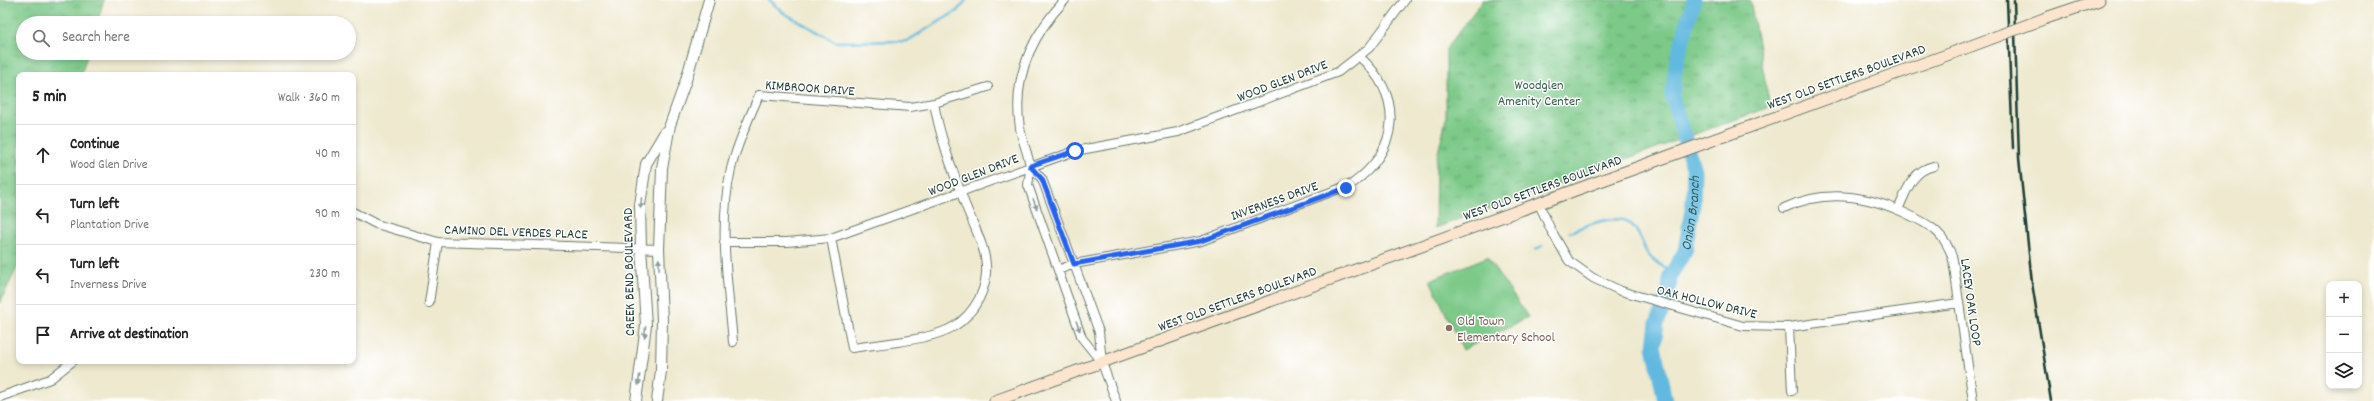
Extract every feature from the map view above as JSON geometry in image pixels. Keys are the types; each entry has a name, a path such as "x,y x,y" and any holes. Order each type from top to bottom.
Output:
{"main road":[{"name":"WEST OLD SETTLERS BOULEVARD","path":"994,401 2099,0"}],"street":[{"name":"CREEK BEND BOULEVARD","path":"657,401 661,371 662,320 659,249 662,168 670,125 686,80 708,0"},
{"path":"1065,0 1038,33 1021,74 1019,88 1019,124 1030,166 1028,184 1082,338 1102,363"},
{"name":"WOOD GLEN DRIVE","path":"724,242 787,242 830,238 1075,151 1178,132 1324,79 1338,72 1360,57 1405,0"},
{"name":"INVERNESS DRIVE","path":"1058,270 1074,264 1201,241 1352,184 1364,175 1379,159 1388,136 1390,123 1386,93 1371,66 1360,57"},
{"name":"KIMBROOK DRIVE","path":"733,342 724,242 724,212 731,168 759,95 887,107 910,107 934,103 988,87"},
{"path":"830,238 852,348 946,330 964,320 980,297 986,274 982,246 944,145 934,103"},
{"name":"CREEK BEND BOULEVARD","path":"636,401 646,325 640,206 646,164 670,125"},
{"path":"1030,166 1042,179 1099,332 1102,363 1116,401"},
{"path":"1898,210 1914,177 1926,168 1934,166"},
{"name":"LACEY OAK LOOP","path":"1784,208 1803,201 1846,196 1876,201 1930,225 1946,240 1953,260 1973,401"},
{"name":"OAK HOLLOW DRIVE","path":"1539,204 1551,230 1569,261 1593,278 1621,291 1744,326 1789,327 1959,303"},
{"name":"CAMINO DEL VERDES PLACE","path":"356,214 376,224 438,242 659,249"},
{"path":"429,303 438,242"},
{"path":"1789,327 1792,391"},
{"path":"0,397 50,379 69,364"}],"green space":[{"path":"0,0 104,0 99,16 16,16 16,60 86,60 82,72 16,72 16,269 0,303"},
{"name":"Woodglen Amenity Center","path":"1483,0 1750,0 1770,107 1435,228 1436,161 1446,119 1446,49"},
{"path":"1487,257 1528,317 1463,350 1430,280"}],"waterway":[{"path":"769,0 784,13 836,42 907,41 957,11 966,0"},
{"name":"Onion Branch","path":"1665,401 1654,346 1657,323 1669,294 1670,276 1685,251 1693,204 1694,171 1672,96 1676,65 1694,0"},
{"path":"1570,232 1593,223 1611,219 1626,221 1632,225 1637,232 1647,253 1658,264 1668,269 1670,276"},
{"path":"1536,249 1542,246"}],"railway":[{"path":"2007,0 2013,148"},
{"path":"2014,0 2019,158 2032,283 2051,401"}],"place":[{"name":"Old Town Elementary School","path":"1449,328"}],"route":[{"path":"1075,151 1030,166 1042,179 1074,264 1187,245 1346,188"}]}
